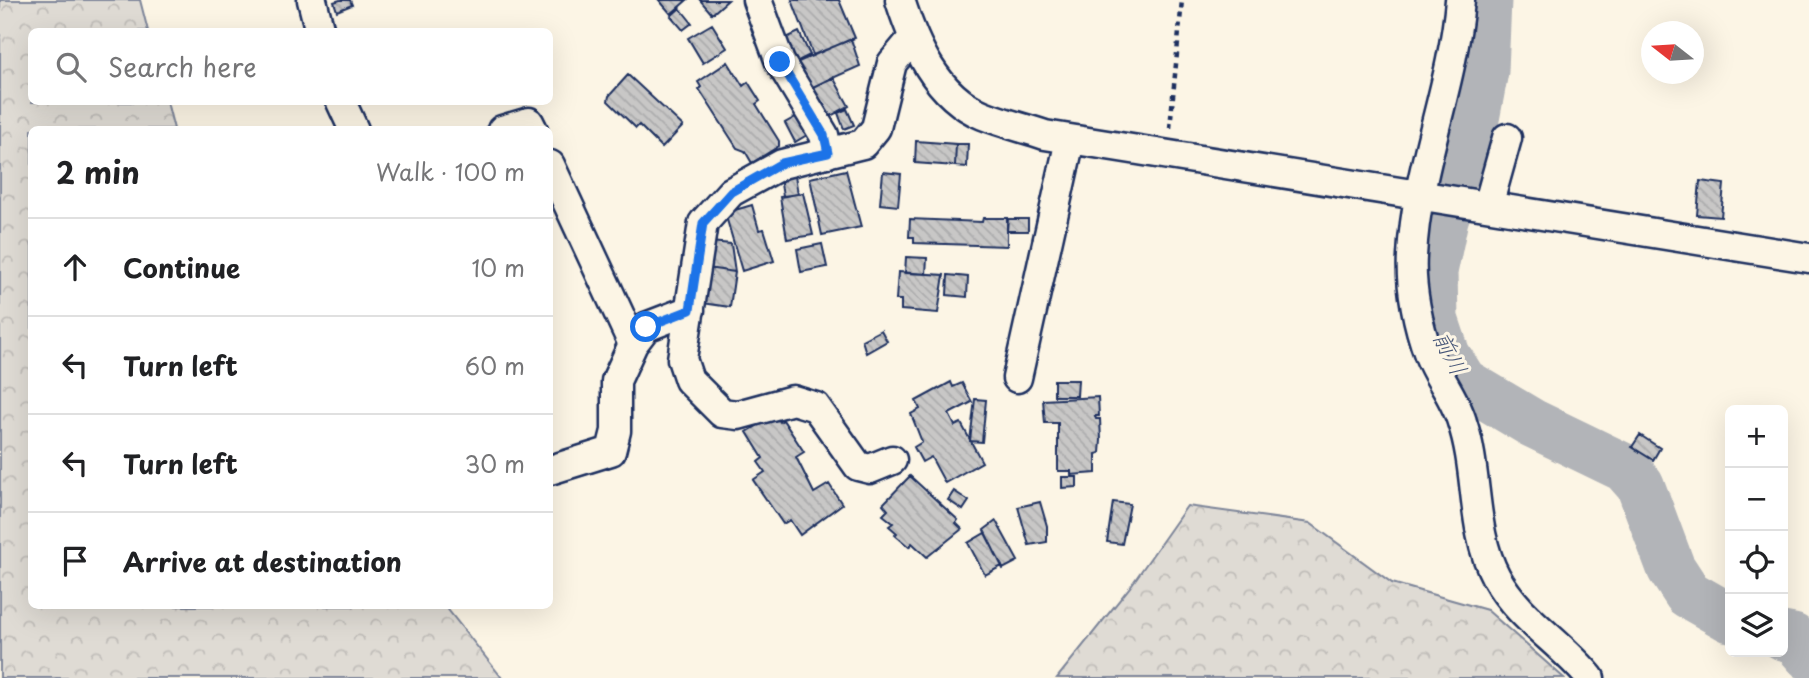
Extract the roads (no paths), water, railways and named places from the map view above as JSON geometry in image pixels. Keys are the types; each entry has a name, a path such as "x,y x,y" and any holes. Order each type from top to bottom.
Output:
{"street":[{"path":"312,0 319,28"},
{"path":"757,0 780,62 824,135 828,153"},
{"path":"900,0 913,38 939,80 961,104 982,115 1070,140 1167,153 1809,258"},
{"path":"1460,0 1457,34 1412,258 1415,299 1429,354 1462,420 1471,456 1482,531 1495,575 1512,603 1590,678"},
{"path":"892,460 870,468 858,466 816,407 793,400 738,415 722,413 689,380 682,359 703,223 731,192 782,163 863,144 876,128 892,63 913,38"},
{"path":"342,105 352,126"},
{"path":"516,126 529,122 531,126"},
{"path":"1479,204 1507,138"},
{"path":"1017,378 1070,140"},
{"path":"553,171 633,344"},
{"path":"553,469 611,451 616,431 616,381 633,344 646,327 690,310"}],"waterway":[{"name":"前川","path":"1487,0 1484,71 1472,135 1444,219 1433,272 1434,319 1446,355 1463,382 1532,423 1625,468 1640,485 1671,568 1688,594 1725,615"},
{"name":"前川","path":"1788,637 1793,638 1809,656"}]}
